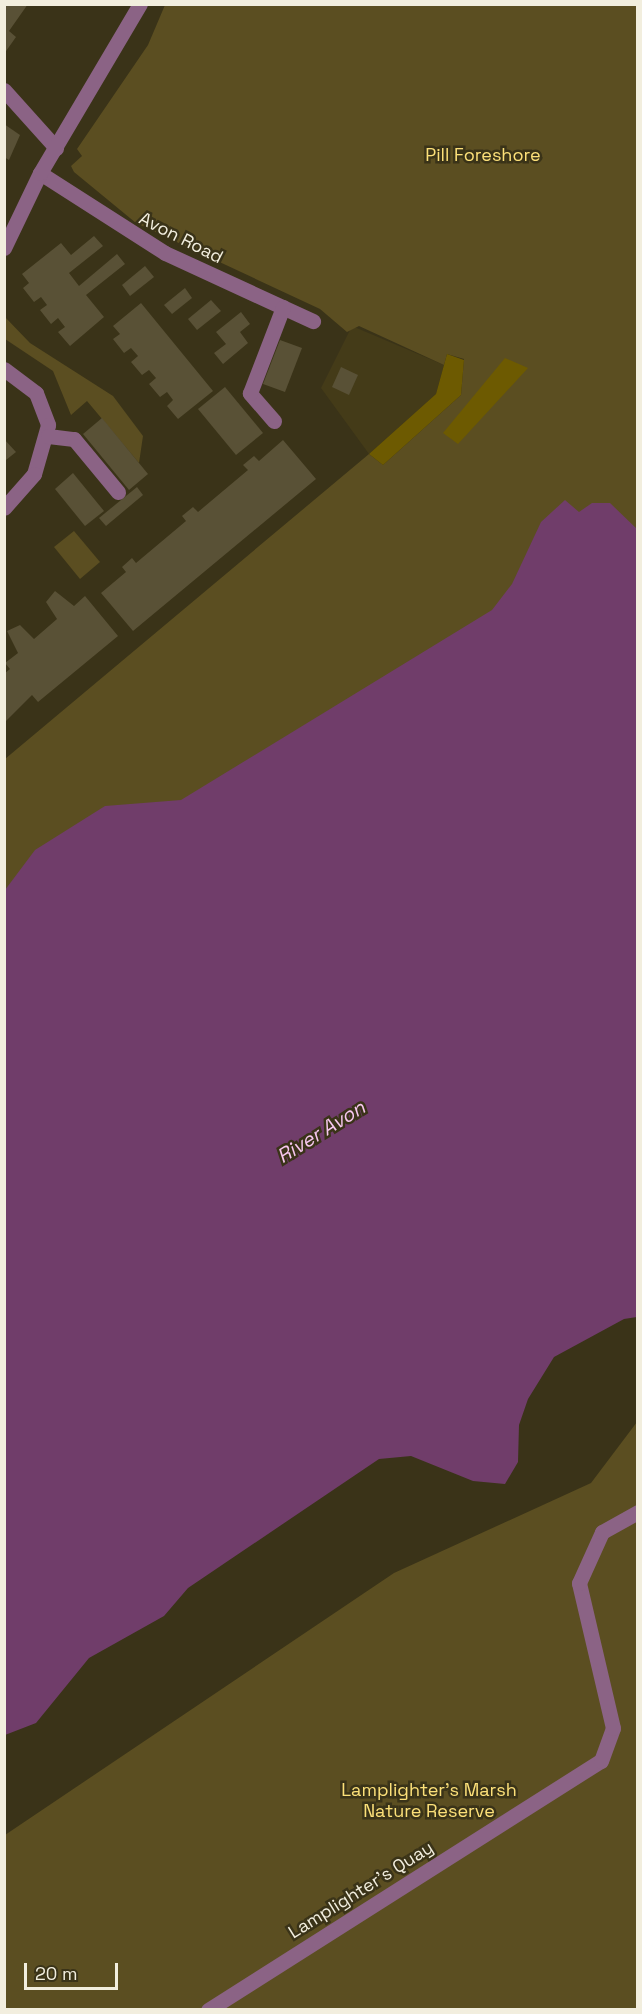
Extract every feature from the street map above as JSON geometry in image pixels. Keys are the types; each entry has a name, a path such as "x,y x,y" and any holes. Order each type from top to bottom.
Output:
{"street":[{"path":"4,248 40,173 57,148 140,4"},
{"path":"4,90 57,148"},
{"name":"Avon Road","path":"40,173 145,242 313,321"},
{"path":"274,421 250,393 283,308"},
{"path":"4,369 42,402 48,436 34,474 4,508"},
{"path":"48,436 74,439 118,492"},
{"name":"Lamplighter's Quay","path":"208,2010 601,1761 613,1728 579,1583 602,1532 638,1512"}],"shaded area":[{"path":"352,326 444,365 436,394 369,454 321,388"},
{"path":"447,354 464,360 461,395 383,465 369,454 436,394"},
{"path":"505,358 528,368 458,444 443,433"}],"green space":[{"name":"Pill Foreshore","path":"165,5 637,5 637,748 5,1162 5,759 369,454 383,465 461,395 464,359 447,354 444,365 359,326 347,332 320,309 136,223 74,172 71,166 82,156 77,149 148,45"},
{"path":"4,316 30,343 113,396 143,436 139,463 87,401 71,415 53,371 5,339"},
{"path":"74,531 100,562 80,579 54,547"},
{"name":"Lamplighter's Marsh Nature Reserve","path":"637,1422 637,2009 5,2010 5,1835 394,1573 591,1483"}],"water":[{"name":"River Avon","path":"565,500 579,512 592,503 610,503 637,529 637,1317 624,1319 554,1357 528,1399 519,1425 518,1462 505,1484 473,1481 411,1456 379,1459 188,1588 164,1616 89,1658 36,1723 5,1735 5,890 35,850 105,806 181,800 492,610 512,584 541,522"}],"building":[{"path":"4,4 28,4 9,31 16,37 4,54"},
{"path":"4,124 20,135 9,160 4,157"},
{"path":"94,236 103,246 69,273 79,286 117,254 125,264 86,295 104,317 70,346 58,332 65,327 58,318 51,324 40,310 47,305 41,297 34,302 23,288 29,283 22,274 61,243 71,255"},
{"path":"145,266 154,277 130,296 122,285"},
{"path":"185,288 192,298 172,314 164,305"},
{"path":"211,300 221,311 197,330 188,319"},
{"path":"141,303 213,391 178,419 167,406 173,400 167,392 160,397 149,384 156,378 149,370 142,375 131,362 138,356 131,348 124,353 113,339 120,334 113,326"},
{"path":"241,312 250,324 240,332 248,343 223,364 214,353 226,344 216,332"},
{"path":"280,340 302,348 285,392 263,384"},
{"path":"341,367 358,375 349,395 332,387"},
{"path":"225,387 263,433 236,455 198,409"},
{"path":"102,418 148,474 129,490 83,434"},
{"path":"4,439 16,452 6,460 4,458"},
{"path":"283,440 316,479 133,631 101,593 126,572 122,567 132,558 136,563 186,521 182,516 193,507 198,512 248,470 243,465 254,456 259,461"},
{"path":"73,473 104,511 85,526 55,489"},
{"path":"137,487 143,495 106,526 99,518"},
{"path":"55,591 74,606 85,596 118,636 38,702 32,695 4,723 4,674 10,669 5,663 18,653 7,631 20,625 34,639 57,619 46,602"}]}
